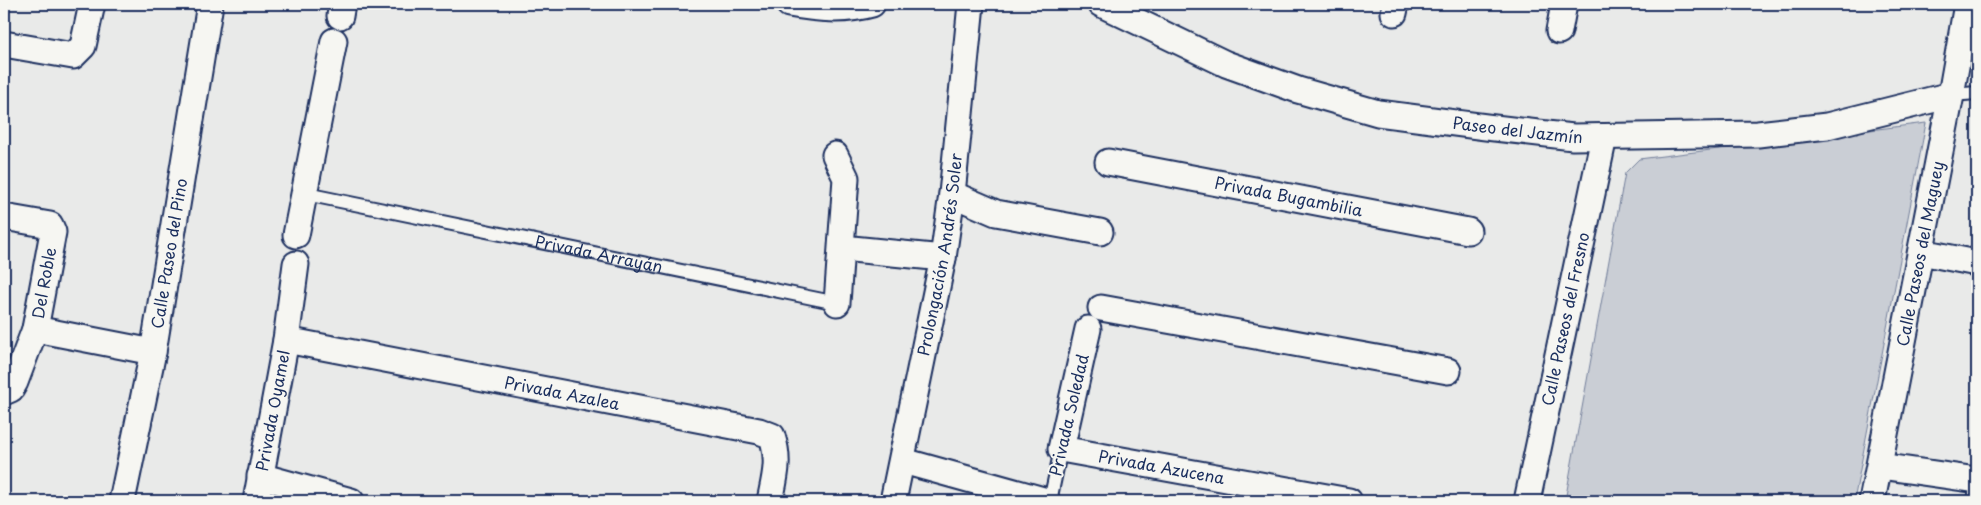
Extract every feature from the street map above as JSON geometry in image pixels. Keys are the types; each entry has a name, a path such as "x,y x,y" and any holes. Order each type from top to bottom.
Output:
{"street":[{"path":"4,44 73,56 83,46 92,4"},
{"name":"Calle Paseo del Pino","path":"122,501 153,352 210,4"},
{"path":"788,4 817,9 854,9 872,4"},
{"name":"Prolongación Andrés Soler","path":"893,501 903,461 943,258 952,194 971,4"},
{"name":"Paseo del Jazmín","path":"1101,4 1226,64 1298,90 1378,113 1573,137 1758,134 1827,126 1951,95"},
{"path":"1559,31 1564,4"},
{"name":"Calle Paseos del Maguey","path":"1872,501 1967,4"},
{"path":"296,235 306,194 333,50"},
{"name":"Calle Paseos del Fresno","path":"1527,501 1604,136"},
{"name":"Privada Arrayán","path":"834,155 846,178 837,303"},
{"name":"Privada Bugambilia","path":"1108,162 1468,230"},
{"path":"952,194 996,213 1100,232"},
{"name":"Del Roble","path":"4,217 50,225 53,232 35,329 15,382 11,388 4,392"},
{"path":"842,248 943,258"},
{"path":"1921,252 1977,263"},
{"path":"286,340 296,264"},
{"path":"1101,308 1448,371"},
{"name":"Del Roble","path":"35,329 153,352"},
{"name":"Privada Soledad","path":"1061,449 1088,330"},
{"name":"Privada Oyamel","path":"286,340 260,476 351,501"},
{"name":"Privada Azalea","path":"286,340 759,431 772,436 776,448 778,464 770,501"},
{"name":"Privada Azucena","path":"1061,449 1349,501"},
{"path":"903,461 1048,501"},
{"path":"1880,466 1977,481"},
{"path":"256,501 260,476"}],"lane":[{"path":"1951,95 1977,93"},
{"name":"Privada Arrayán","path":"306,194 837,303"},
{"name":"Privada Soledad","path":"1048,501 1061,449"},
{"path":"1974,501 1977,481"}],"shaded area":[{"path":"1926,123 1854,501 1565,501 1625,173 1639,159"}]}
